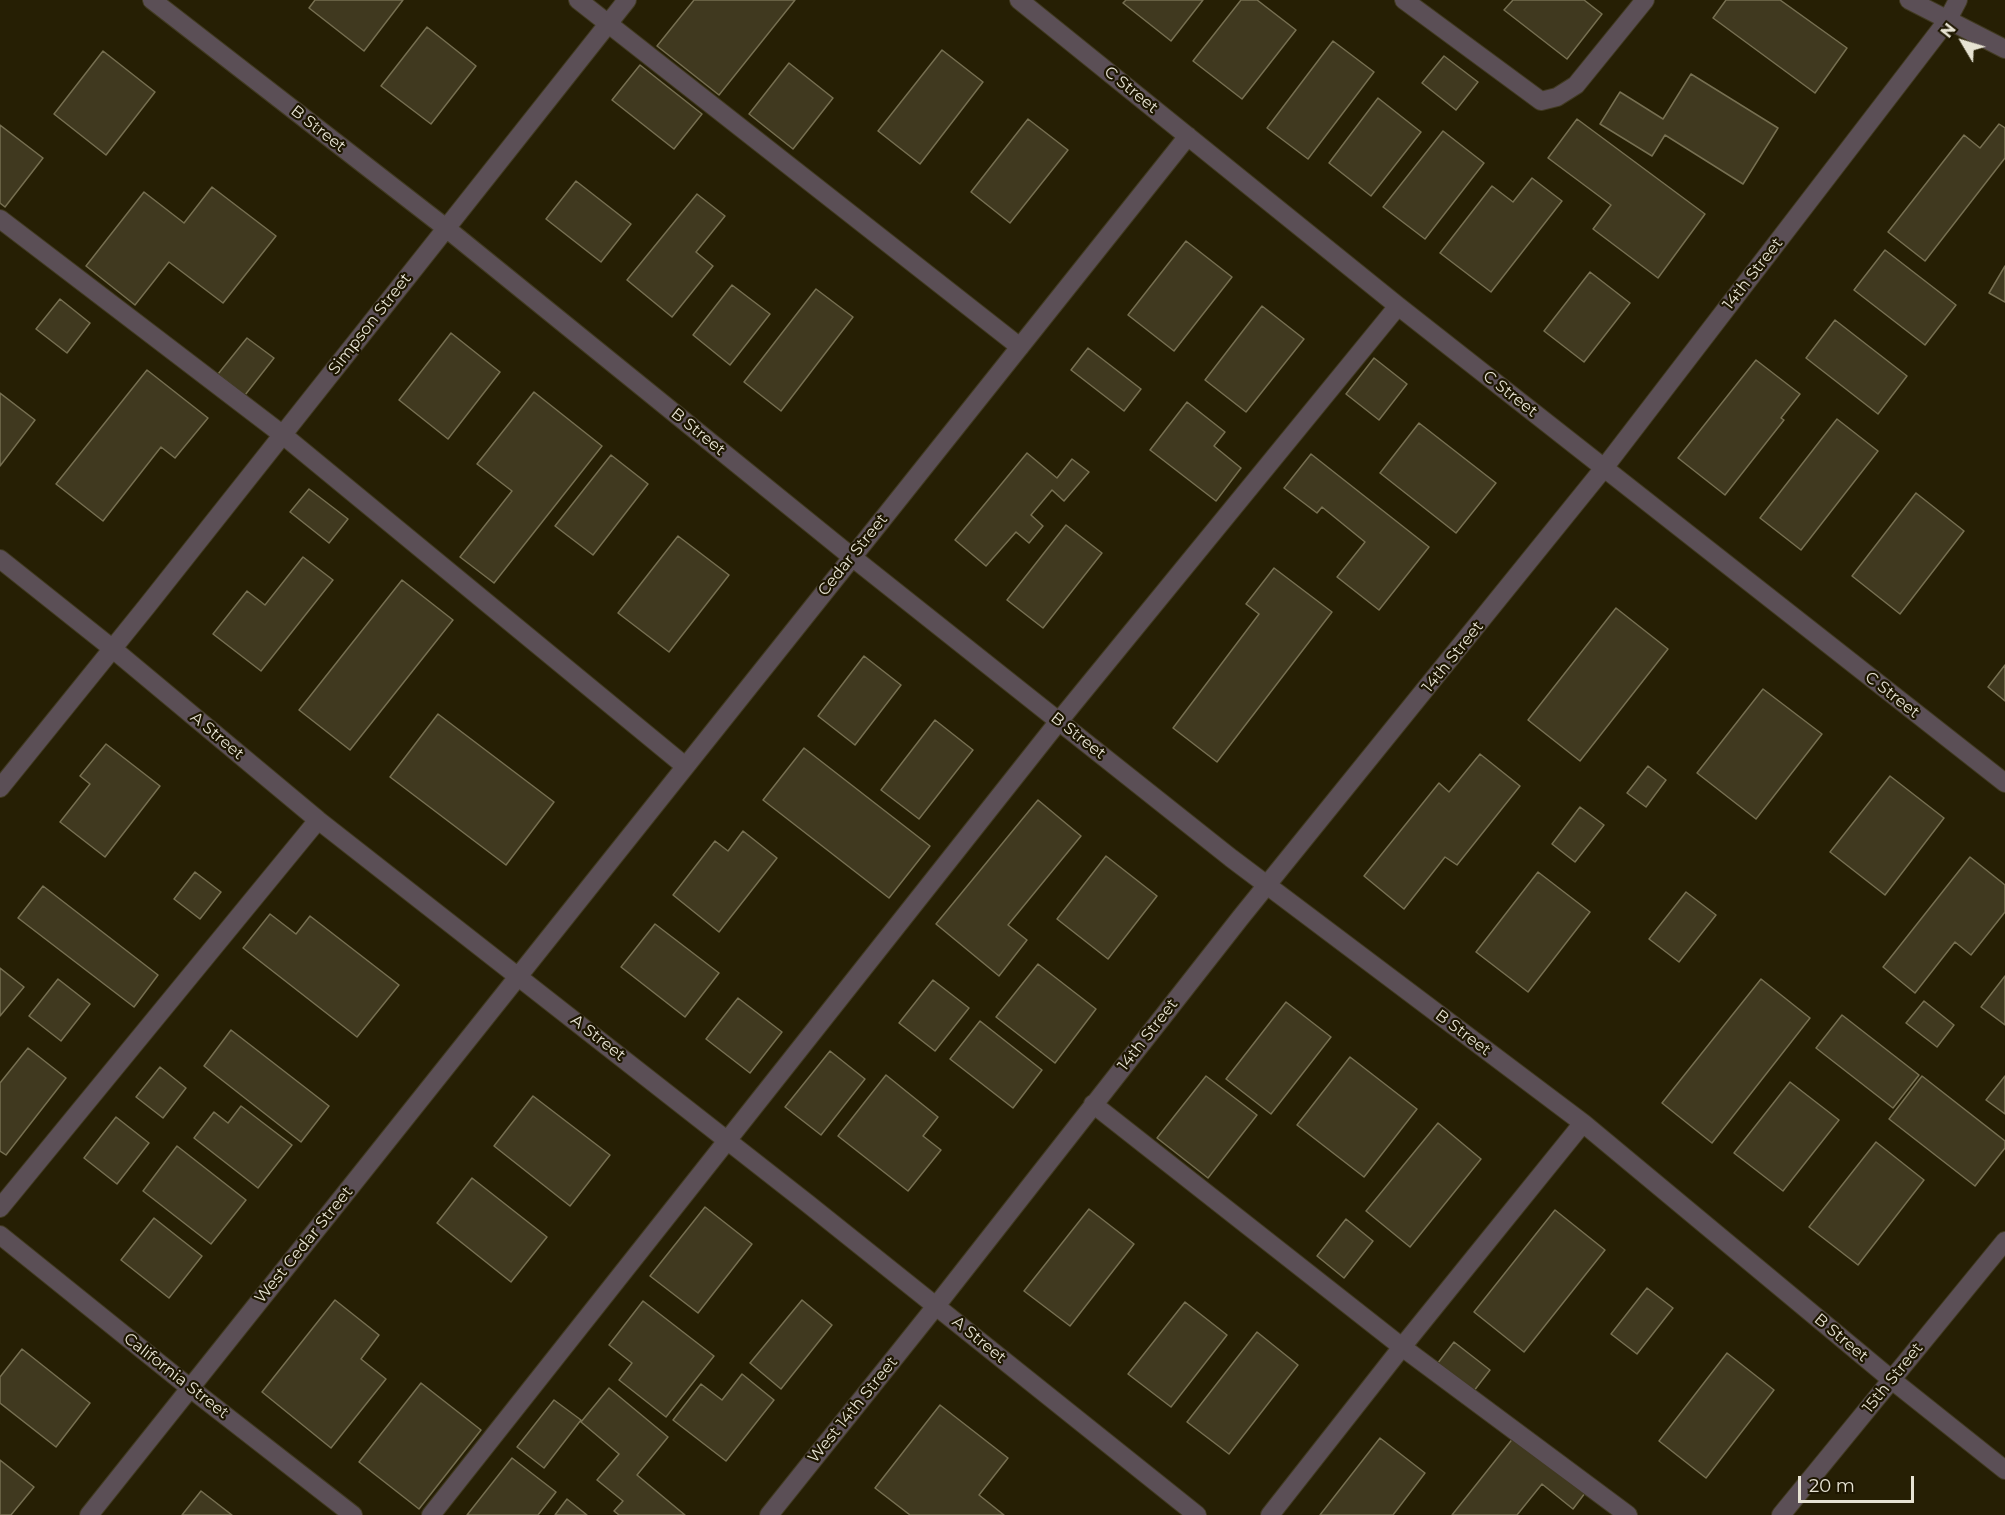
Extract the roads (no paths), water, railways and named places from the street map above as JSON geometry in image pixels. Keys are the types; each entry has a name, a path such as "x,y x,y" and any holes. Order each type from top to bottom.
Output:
{"street":[{"name":"B Street","path":"152,0 447,228 852,556 1267,885 1583,1124 1892,1380 2005,1470"},
{"path":"578,0 1020,347"},
{"name":"Simpson Street","path":"0,788 113,649 627,0"},
{"name":"C Street","path":"1019,0 1398,306 2005,783"},
{"path":"1404,0 1541,101 1557,98 1576,85 1645,0"},
{"path":"1908,0 2005,49"},
{"name":"14th Street","path":"936,1306 1267,885 1604,468 1947,21 1958,0"},
{"name":"Cedar Street","path":"518,975 1188,136"},
{"path":"0,219 283,435 685,766"},
{"path":"431,1515 1059,721 1398,306"},
{"name":"A Street","path":"0,559 113,649 318,820 728,1140 1197,1515"},
{"path":"0,1208 318,820"},
{"name":"West Cedar Street","path":"89,1515 518,975"},
{"path":"1093,1104 1402,1347 1628,1515"},
{"path":"1270,1515 1402,1347 1583,1124"},
{"name":"California Street","path":"0,1235 190,1389 353,1515"},
{"name":"15th Street","path":"1781,1515 2005,1241"},
{"name":"West 14th Street","path":"769,1515 936,1306"}]}
